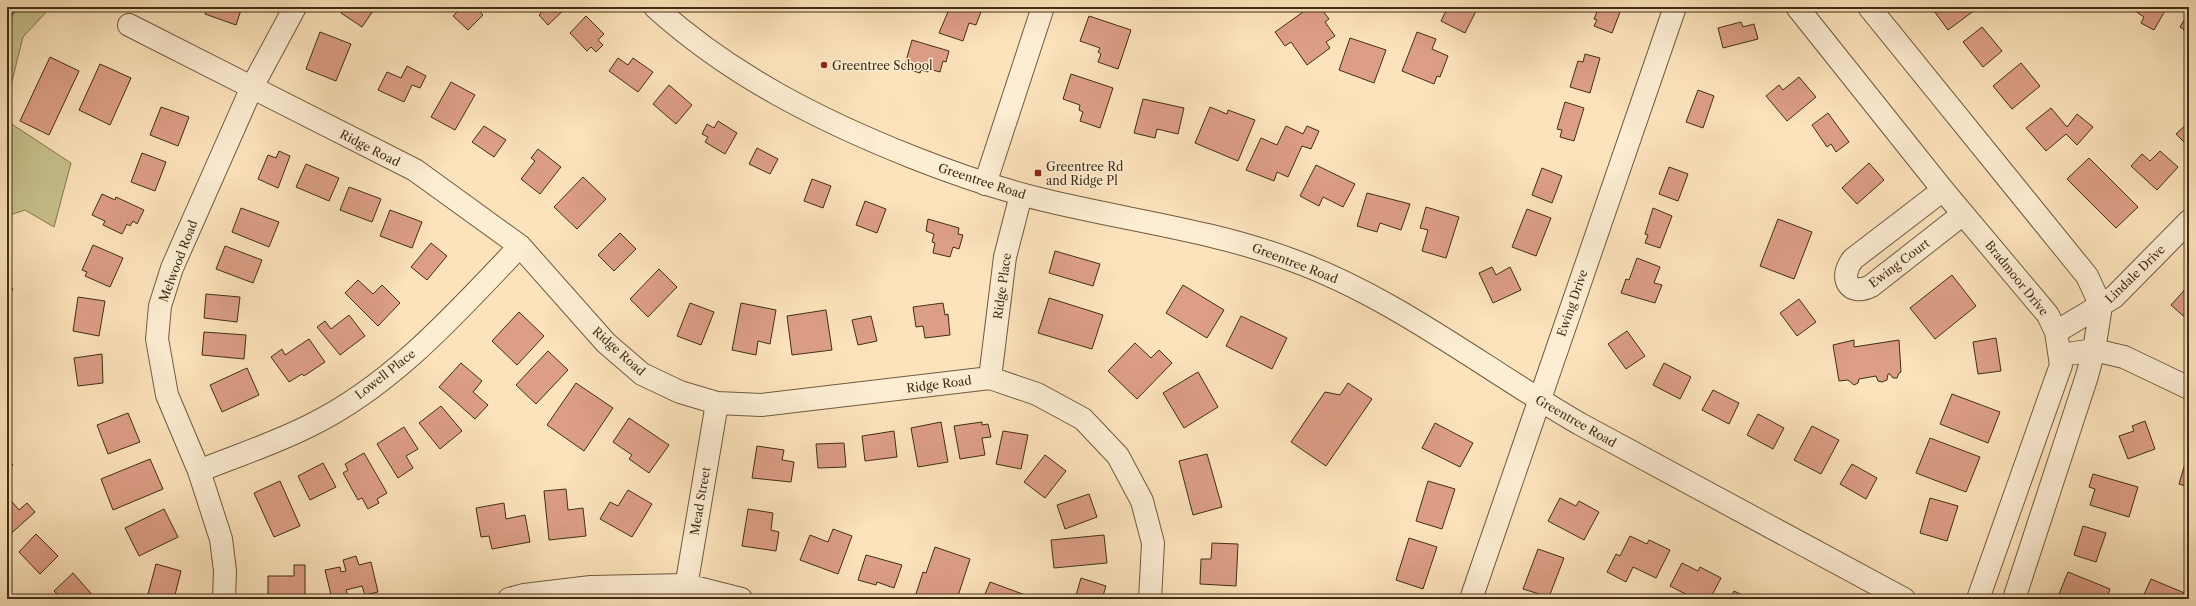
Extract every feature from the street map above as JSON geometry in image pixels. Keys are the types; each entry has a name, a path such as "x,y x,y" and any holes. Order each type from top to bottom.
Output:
{"street":[{"name":"Melwood Road","path":"224,599 225,571 221,539 199,471 166,396 157,339 160,306 172,268 252,87 295,7"},
{"name":"Greentree Road","path":"656,7 717,56 779,97 848,131 985,184 1021,195 1215,236 1290,259 1332,276 1397,309 1538,400 1904,599"},
{"path":"985,184 1043,7"},
{"name":"Ewing Drive","path":"1471,599 1538,400 1675,7"},
{"name":"Bradmoor Drive","path":"1797,7 1943,190 2048,315 2056,332 2061,355 2061,365 1978,599"},
{"path":"1869,7 2087,276 2101,306 2094,350 2014,599"},
{"name":"Ridge Road","path":"129,25 415,170 520,246 606,343 642,374 680,392 717,403 761,405 990,378 1037,394 1083,419 1118,456 1142,501 1152,543 1150,599"},
{"name":"Ewing Court","path":"1943,190 1853,259 1846,268 1845,277 1848,284 1857,289 1865,289 1871,286 1964,214"},
{"name":"Ridge Place","path":"990,378 1005,257 1021,195"},
{"name":"Lindale Drive","path":"2056,332 2114,297 2189,221"},
{"name":"Lowell Place","path":"199,471 312,425 371,388 431,338 520,246"},
{"path":"2061,355 2094,350 2124,357 2189,388"},
{"name":"Mead Street","path":"685,592 717,403"},
{"path":"510,599 524,595 591,587 685,592 741,599"}],"shaded area":[{"path":"7,7 51,7 23,37 7,101"},
{"path":"7,121 71,163 54,227 25,210 7,216"}],"building":[{"path":"207,7 242,7 236,25 205,14"},
{"path":"345,7 375,8 362,27 341,13"},
{"path":"462,7 475,7 483,15 468,30 453,16"},
{"path":"545,7 567,7 548,25 539,15 546,8"},
{"path":"950,7 982,9 976,25 969,23 963,41 939,33"},
{"path":"1310,7 1320,7 1329,19 1325,22 1335,36 1326,42 1330,48 1307,65 1291,42 1285,46 1275,32"},
{"path":"1448,7 1478,7 1465,33 1441,21"},
{"path":"1599,7 1622,7 1612,33 1594,26 1597,20 1594,19"},
{"path":"1931,7 1979,7 1948,30"},
{"path":"2129,7 2167,7 2154,30 2141,23 2144,17"},
{"path":"2189,12 2189,33 2180,27"},
{"path":"586,16 604,34 598,40 603,45 596,52 591,47 587,51 570,33"},
{"path":"1089,16 1131,30 1118,69 1098,62 1101,54 1098,52 1100,48 1080,41"},
{"path":"1741,22 1743,27 1754,24 1758,39 1723,48 1718,28"},
{"path":"1982,27 2002,51 1983,67 1963,42"},
{"path":"320,32 351,44 336,81 306,69"},
{"path":"1417,32 1436,39 1432,49 1448,56 1440,77 1437,76 1434,84 1402,71"},
{"path":"1350,38 1386,50 1374,83 1339,70"},
{"path":"912,40 949,51 946,62 943,61 940,72 929,69 928,72 921,70 920,73 904,68"},
{"path":"1585,54 1600,58 1590,93 1570,87 1578,61 1583,62"},
{"path":"50,57 79,71 49,135 20,121"},
{"path":"618,58 628,65 633,58 653,72 638,92 609,71"},
{"path":"2021,63 2040,86 2012,109 1993,86"},
{"path":"100,64 131,78 110,125 79,110"},
{"path":"407,66 426,76 420,88 412,85 404,102 378,90 387,72 401,78"},
{"path":"1071,74 1113,88 1100,128 1080,121 1083,112 1079,110 1080,105 1063,99"},
{"path":"1799,77 1816,97 1787,121 1766,96 1779,85 1783,90"},
{"path":"451,82 475,95 455,130 431,117"},
{"path":"669,85 692,105 676,124 653,104"},
{"path":"1698,90 1714,96 1703,128 1686,122"},
{"path":"1143,99 1184,108 1178,134 1157,129 1155,138 1134,133"},
{"path":"1565,102 1584,108 1574,141 1560,137 1562,130 1557,129"},
{"path":"161,107 189,117 178,146 150,135"},
{"path":"1210,107 1227,114 1228,110 1255,120 1238,161 1195,143"},
{"path":"2051,108 2067,127 2077,114 2093,127 2077,145 2066,134 2046,151 2026,128"},
{"path":"1828,113 1849,142 1836,152 1831,144 1827,147 1812,125"},
{"path":"718,121 737,133 725,154 705,142 708,137 702,134 707,124 714,128"},
{"path":"2189,122 2189,147 2176,134"},
{"path":"484,126 506,140 494,157 472,142"},
{"path":"1286,126 1303,134 1307,126 1319,131 1311,149 1302,146 1288,177 1277,172 1274,181 1246,170 1261,138 1277,145"},
{"path":"757,148 778,159 770,174 749,164"},
{"path":"538,149 561,167 540,194 521,179 535,161 531,158"},
{"path":"279,151 290,156 278,188 258,179 268,155 276,158"},
{"path":"2160,151 2178,167 2157,190 2131,166 2142,154 2150,161"},
{"path":"142,153 166,162 155,191 131,182"},
{"path":"2089,158 2138,207 2116,228 2067,179"},
{"path":"1869,163 1884,180 1857,204 1842,188"},
{"path":"306,164 339,178 329,201 296,187"},
{"path":"1316,165 1355,184 1343,207 1323,197 1319,206 1300,196"},
{"path":"1669,167 1688,174 1678,201 1659,194"},
{"path":"1542,168 1562,176 1552,203 1532,195"},
{"path":"583,177 606,199 577,229 554,207"},
{"path":"812,179 831,186 823,208 804,201"},
{"path":"349,187 381,199 372,222 340,210"},
{"path":"1367,193 1410,204 1401,230 1380,223 1377,232 1357,226"},
{"path":"102,194 115,200 116,197 144,210 137,224 133,221 130,226 127,224 122,234 103,225 105,221 92,215"},
{"path":"865,201 886,209 877,233 856,225"},
{"path":"1426,207 1459,217 1446,258 1422,251 1428,230 1420,228"},
{"path":"241,208 279,222 269,247 232,232"},
{"path":"1653,208 1672,216 1660,248 1645,243 1648,235 1645,234"},
{"path":"1527,209 1551,218 1536,256 1512,247"},
{"path":"390,210 422,222 412,248 380,236"},
{"path":"928,219 959,228 958,234 963,235 959,249 953,247 950,257 933,253 935,243 932,242 934,234 926,231"},
{"path":"1778,219 1812,232 1794,279 1760,266"},
{"path":"620,233 636,249 614,271 598,255"},
{"path":"431,243 447,256 427,280 411,267"},
{"path":"93,245 123,258 110,287 85,276 87,272 82,270"},
{"path":"225,246 262,260 253,283 216,269"},
{"path":"1055,251 1100,264 1093,286 1049,273"},
{"path":"1637,258 1660,267 1654,283 1662,285 1655,303 1621,293 1626,279 1629,280"},
{"path":"1492,267 1496,275 1510,267 1521,290 1493,303 1479,273"},
{"path":"659,269 677,287 648,317 630,299"},
{"path":"1952,275 1976,306 1935,339 1910,308"},
{"path":"358,280 373,294 382,285 400,303 378,326 345,293"},
{"path":"7,284 13,289 7,296"},
{"path":"1183,285 1224,310 1207,338 1166,313"},
{"path":"2189,285 2189,321 2171,305"},
{"path":"206,294 240,297 237,322 204,318"},
{"path":"78,297 105,301 99,336 73,331"},
{"path":"1049,298 1103,315 1092,349 1038,333"},
{"path":"1799,299 1816,322 1797,336 1780,313"},
{"path":"690,303 714,312 701,345 677,336"},
{"path":"741,303 776,310 770,344 758,341 756,355 732,350"},
{"path":"943,303 945,315 948,314 950,335 925,338 923,326 916,327 913,307"},
{"path":"826,310 832,350 792,355 787,316"},
{"path":"519,312 544,336 517,365 492,341"},
{"path":"349,315 365,336 340,355 317,327 325,321 331,329"},
{"path":"871,316 877,341 858,345 852,320"},
{"path":"1241,316 1287,338 1272,369 1226,346"},
{"path":"1627,331 1645,356 1626,369 1608,344"},
{"path":"204,332 246,335 244,359 202,355"},
{"path":"1996,338 2001,371 1978,374 1973,342"},
{"path":"309,339 325,362 304,376 302,374 289,382 271,357 282,349 285,355"},
{"path":"1854,340 1854,347 1899,340 1901,372 1897,378 1893,378 1890,374 1888,374 1887,380 1882,382 1878,381 1876,376 1859,379 1858,383 1854,385 1848,380 1839,381 1833,345"},
{"path":"1135,343 1151,358 1159,350 1172,363 1137,399 1108,371"},
{"path":"548,351 568,370 536,404 516,385"},
{"path":"102,354 103,383 78,386 74,358"},
{"path":"461,363 482,381 473,392 488,405 475,419 439,387"},
{"path":"1664,363 1691,377 1680,399 1653,385"},
{"path":"247,368 259,395 222,412 210,385"},
{"path":"1198,372 1218,407 1184,428 1163,393"},
{"path":"576,383 613,408 584,451 547,425"},
{"path":"1348,383 1372,399 1326,466 1291,442 1325,392 1340,395"},
{"path":"1713,390 1739,403 1729,424 1702,410"},
{"path":"1952,394 2000,412 1988,443 1940,424"},
{"path":"441,406 462,431 440,449 419,423"},
{"path":"128,413 140,442 108,454 97,425"},
{"path":"1758,414 1784,428 1773,449 1747,435"},
{"path":"629,418 669,445 649,473 629,459 632,455 613,442"},
{"path":"2145,421 2155,449 2128,459 2119,436 2134,431 2132,426"},
{"path":"941,422 948,462 918,467 911,428"},
{"path":"982,422 982,425 988,424 991,437 982,438 985,455 960,459 954,426"},
{"path":"1435,423 1473,443 1460,467 1422,448"},
{"path":"1812,426 1839,440 1821,474 1794,460"},
{"path":"404,427 418,449 406,456 413,468 398,478 377,444"},
{"path":"894,431 897,457 865,461 862,436"},
{"path":"1003,431 1028,435 1021,469 996,464"},
{"path":"1930,438 1980,457 1966,492 1916,473"},
{"path":"844,443 846,467 818,468 816,444"},
{"path":"757,446 784,450 782,460 794,462 791,482 752,478"},
{"path":"2189,450 2189,487 2179,484"},
{"path":"364,453 387,493 377,499 379,503 368,509 362,498 358,500 343,473 348,470 345,464"},
{"path":"1207,454 1222,507 1193,515 1179,461"},
{"path":"1045,455 1066,471 1045,498 1024,482"},
{"path":"7,459 13,465 7,470"},
{"path":"150,459 163,489 113,510 101,479"},
{"path":"323,463 336,487 310,500 298,476"},
{"path":"1852,464 1877,478 1866,499 1840,484"},
{"path":"2093,474 2138,487 2129,517 2090,505 2095,489 2089,487"},
{"path":"280,481 300,526 274,537 254,493"},
{"path":"1428,481 1455,489 1442,529 1416,521"},
{"path":"566,489 568,510 583,508 586,536 549,540 544,491"},
{"path":"628,490 652,504 632,537 600,519 610,502 618,506"},
{"path":"1089,494 1097,517 1065,529 1057,505"},
{"path":"7,496 19,510 27,503 35,512 7,537"},
{"path":"1560,498 1576,506 1579,501 1599,512 1584,540 1548,521"},
{"path":"1930,498 1958,506 1947,541 1920,533"},
{"path":"504,503 506,519 525,515 530,542 492,549 489,536 481,537 476,508"},
{"path":"164,509 178,537 139,556 125,528"},
{"path":"748,509 773,513 771,530 779,532 776,551 742,546"},
{"path":"2083,526 2106,533 2096,562 2074,555"},
{"path":"833,529 852,536 838,574 800,560 810,535 828,542"},
{"path":"36,534 58,556 40,574 19,552"},
{"path":"1104,535 1107,563 1054,568 1051,540"},
{"path":"1630,536 1647,544 1649,540 1670,550 1656,578 1633,567 1626,582 1607,572 1616,554 1620,556"},
{"path":"1409,538 1437,547 1423,589 1396,580"},
{"path":"1212,543 1238,544 1236,586 1200,584 1201,559 1211,559"},
{"path":"935,547 970,559 957,599 915,597 923,572 926,573"},
{"path":"1538,549 1564,558 1549,597 1523,589"},
{"path":"866,555 902,565 894,588 877,582 876,585 858,580"},
{"path":"356,556 359,565 371,562 378,592 365,595 362,586 346,590 349,598 332,599 325,570 340,567 341,572 346,571 343,560"},
{"path":"1682,563 1698,571 1700,567 1721,578 1710,599 1695,599 1670,586"},
{"path":"156,564 181,571 174,599 148,594"},
{"path":"294,565 305,565 305,599 268,599 268,576 294,576"},
{"path":"2068,572 2110,589 2106,599 2057,599"},
{"path":"73,573 95,598 94,599 62,599 54,591"},
{"path":"1081,578 1106,586 1102,599 1075,599"},
{"path":"2151,579 2187,594 2185,599 2142,599"},
{"path":"990,582 1028,596 1027,599 983,599"},
{"path":"1734,591 1750,599 1730,599"},
{"path":"1752,594 1761,599 1750,599"}],"waterway":[{"path":"7,18 16,7"}],"place":[{"name":"Greentree School","path":"824,65"},
{"name":"Greentree Rd and Ridge Pl","path":"1038,173"}]}
